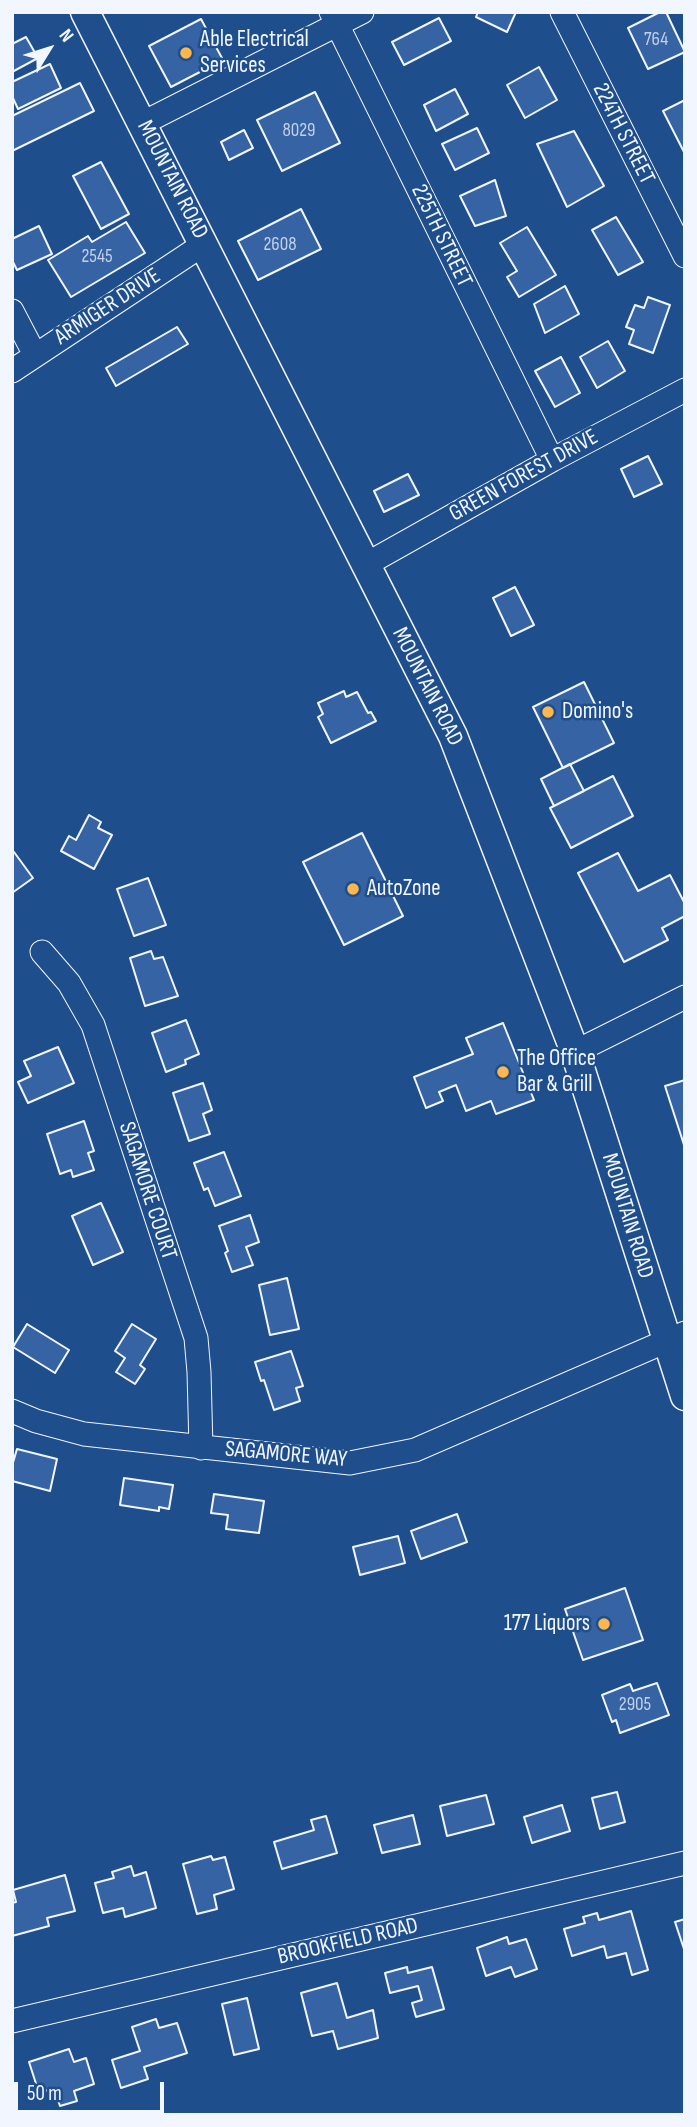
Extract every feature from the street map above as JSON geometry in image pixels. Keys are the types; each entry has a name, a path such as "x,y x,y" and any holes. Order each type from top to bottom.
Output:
{"main road":[{"name":"MOUNTAIN ROAD","path":"85,12 453,736 575,1052 675,1337 685,1396"}],"street":[{"path":"143,122 334,18 362,12"},
{"name":"224TH STREET","path":"562,12 685,256"},
{"name":"225TH STREET","path":"334,18 552,460"},
{"name":"ARMIGER DRIVE","path":"12,371 204,244"},
{"path":"12,312 35,355"},
{"name":"GREEN FOREST DRIVE","path":"365,565 552,460 685,390"},
{"name":"SAGAMORE COURT","path":"42,952 69,983 93,1025 196,1338 200,1372 201,1448"},
{"path":"575,1052 685,997"},
{"name":"SAGAMORE WAY","path":"12,1410 36,1421 84,1434 350,1463 415,1451 675,1337"},
{"name":"BROOKFIELD ROAD","path":"12,2021 685,1863"}],"building":[{"path":"478,12 516,12 507,32 476,17"},
{"path":"660,12 666,12 685,52 648,69 628,28"},
{"path":"439,18 451,41 404,65 392,42"},
{"name":"Able Electrical Services","path":"201,19 223,60 171,87 149,46"},
{"path":"26,37 38,58 12,72 12,44"},
{"path":"50,64 61,88 18,109 12,96 12,82"},
{"path":"539,67 557,100 525,118 507,85"},
{"path":"80,83 94,111 12,151 12,116"},
{"path":"455,89 468,114 436,131 424,105"},
{"path":"315,92 340,143 282,171 257,120"},
{"path":"685,100 685,154 663,111"},
{"path":"477,128 489,153 455,170 442,144"},
{"path":"244,130 253,148 229,160 221,142"},
{"path":"574,131 604,186 567,207 537,144"},
{"path":"101,162 129,214 101,229 73,176"},
{"path":"495,180 506,216 475,226 460,196"},
{"path":"301,209 321,249 258,280 238,241"},
{"path":"616,217 643,262 618,275 592,230"},
{"path":"126,222 145,253 71,297 48,260 88,236 92,242"},
{"path":"39,226 52,254 17,270 12,260 12,239"},
{"path":"527,227 556,275 519,297 507,277 517,271 500,243"},
{"path":"565,286 579,314 545,333 534,304"},
{"path":"648,297 670,305 653,353 629,344 634,330 626,327 635,305 644,308"},
{"path":"177,327 188,344 116,386 106,368"},
{"path":"608,341 625,371 597,388 580,357"},
{"path":"561,357 580,393 555,407 535,371"},
{"path":"648,456 662,484 634,497 621,469"},
{"path":"408,474 419,495 384,512 374,491"},
{"path":"515,587 534,625 511,636 493,598"},
{"path":"584,682 614,743 563,768 533,707"},
{"path":"344,691 346,697 357,692 368,713 371,712 376,721 331,743 318,717 323,714 318,703"},
{"path":"570,764 584,791 554,806 541,779"},
{"path":"613,776 633,816 571,848 550,808"},
{"path":"89,815 101,822 98,828 112,835 94,869 61,851 69,836 76,840"},
{"name":"AutoZone","path":"362,833 403,916 344,945 303,862"},
{"path":"14,852 33,878 12,893 12,853"},
{"path":"618,853 638,891 670,875 685,904 685,916 662,928 668,940 624,962 578,873"},
{"path":"148,878 166,925 134,936 117,889"},
{"path":"151,951 154,959 163,957 178,996 145,1006 130,958"},
{"path":"186,1020 199,1054 185,1060 186,1064 166,1072 152,1033"},
{"path":"503,1023 534,1100 496,1114 491,1101 466,1111 456,1085 439,1092 443,1101 426,1108 414,1077 473,1054 466,1038"},
{"path":"58,1047 74,1083 28,1103 18,1082 31,1076 24,1061"},
{"path":"685,1080 685,1148 665,1086"},
{"path":"203,1083 212,1110 203,1114 210,1134 189,1141 173,1093"},
{"path":"84,1121 94,1151 88,1153 94,1170 73,1177 71,1170 60,1174 47,1134"},
{"path":"224,1152 241,1196 215,1206 208,1188 204,1190 194,1163"},
{"path":"101,1203 123,1252 93,1265 72,1216"},
{"path":"250,1215 259,1242 246,1247 253,1265 232,1272 219,1226"},
{"path":"287,1278 299,1329 270,1335 259,1285"},
{"path":"27,1324 69,1350 55,1373 13,1347"},
{"path":"132,1324 156,1339 140,1365 145,1369 135,1384 116,1372 125,1358 115,1351"},
{"path":"291,1351 303,1386 296,1388 300,1401 274,1410 255,1362"},
{"path":"17,1449 57,1459 50,1491 12,1481 12,1466"},
{"path":"124,1478 173,1485 169,1509 159,1507 159,1511 120,1505"},
{"path":"214,1494 264,1501 259,1533 226,1529 228,1515 211,1513"},
{"path":"457,1514 467,1542 421,1559 411,1531"},
{"path":"398,1536 405,1563 360,1575 353,1547"},
{"name":"177 Liquors","path":"625,1588 643,1640 583,1660 565,1609"},
{"path":"657,1683 669,1715 620,1733 616,1720 612,1722 602,1695 630,1684 633,1691"},
{"path":"617,1792 625,1822 600,1829 592,1798"},
{"path":"486,1795 494,1824 447,1836 440,1806"},
{"path":"562,1805 570,1831 532,1843 524,1817"},
{"path":"413,1815 420,1844 382,1853 374,1825"},
{"path":"326,1816 337,1853 282,1869 274,1842 314,1830 311,1820"},
{"path":"211,1856 213,1860 225,1857 234,1889 214,1895 217,1909 197,1914 183,1864"},
{"path":"131,1866 134,1876 146,1872 156,1908 125,1917 123,1908 103,1913 95,1883 114,1878 112,1872"},
{"path":"65,1875 75,1911 47,1918 49,1926 12,1936 12,1903 16,1902 13,1890"},
{"path":"631,1911 648,1970 632,1975 626,1953 607,1958 604,1946 572,1956 564,1929 585,1923 583,1917 597,1913 599,1920"},
{"path":"685,1919 685,1949 684,1949 675,1922"},
{"path":"507,1937 509,1944 526,1939 537,1969 515,1977 511,1967 486,1976 477,1948"},
{"path":"407,1967 408,1973 432,1967 444,2009 416,2017 412,2003 422,2000 418,1986 390,1993 385,1973"},
{"path":"337,1983 347,2018 373,2010 378,2038 338,2049 333,2031 312,2036 301,1993"},
{"path":"247,1998 259,2049 234,2055 222,2004"},
{"path":"156,2019 159,2028 177,2023 187,2053 144,2067 148,2079 121,2088 112,2060 140,2051 132,2027"},
{"path":"69,2049 74,2062 86,2058 94,2084 74,2091 77,2101 60,2106 54,2088 39,2093 29,2062"}],"place":[{"name":"Able Electrical Services","path":"186,53"},
{"name":"Domino's","path":"548,712"},
{"name":"AutoZone","path":"353,889"},
{"name":"The Office Bar & Grill","path":"503,1072"},
{"name":"177 Liquors","path":"604,1624"}]}
